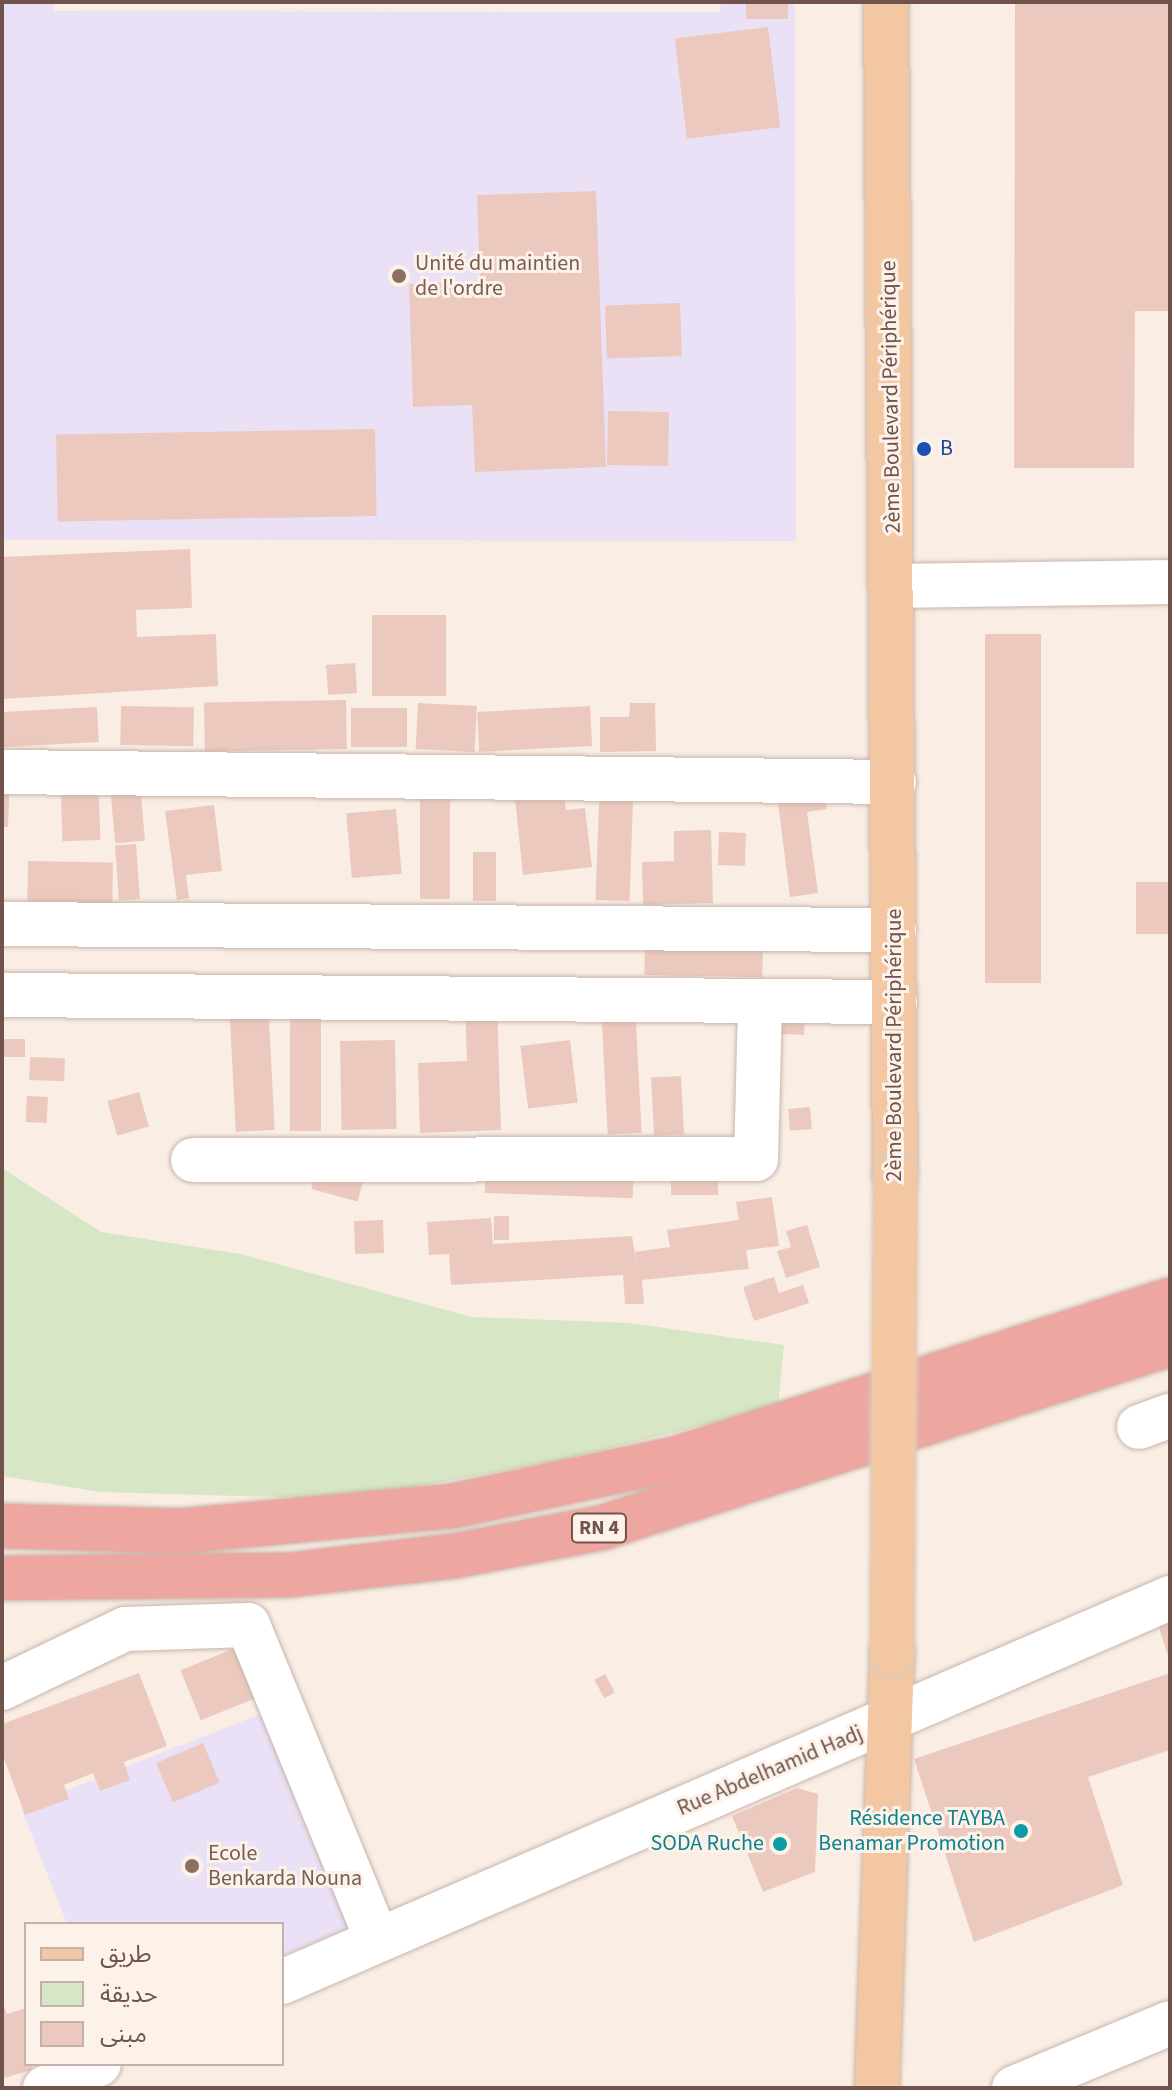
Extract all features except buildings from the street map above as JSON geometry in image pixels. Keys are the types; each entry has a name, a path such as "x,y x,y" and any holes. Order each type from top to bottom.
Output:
{"highway":[{"name":"RN 4","path":"2,1526 181,1531 453,1506 675,1459 1170,1300"},
{"name":"RN 4","path":"2,1578 289,1575 454,1556 589,1530 1170,1344"}],"main road":[{"name":"2ème Boulevard Périphérique","path":"877,2088 892,1652 895,1175 894,586 886,2"}],"street":[{"path":"894,586 1170,582"},
{"path":"2,772 894,782"},
{"path":"2,924 894,930"},
{"path":"2,995 895,1002"},
{"path":"193,1160 756,1159 760,1001"},
{"name":"Rue Abdelhamid Hadj","path":"284,1981 1170,1598"},
{"path":"2,1688 125,1629 248,1625 377,1940"},
{"path":"1014,2088 1170,2023"},
{"path":"45,2088 94,2066"}],"shaded area":[{"name":"Unité du maintien de l'ordre","path":"2,2 53,2 54,11 720,12 721,2 795,2 796,541 2,540"},
{"name":"Ecole Benkarda Nouna","path":"278,1707 363,1923 284,1954 284,1922 66,1922 21,1808"}],"green space":[{"path":"2,1168 101,1232 240,1254 472,1317 630,1323 784,1345 778,1407 556,1461 348,1499 100,1492 2,1476"}],"place":[{"name":"Unité du maintien de l'ordre","path":"399,276"},
{"name":"B","path":"924,449"},
{"name":"Résidence TAYBA Benamar Promotion","path":"1021,1831"},
{"name":"SODA Ruche","path":"780,1844"},
{"name":"Ecole Benkarda Nouna","path":"192,1866"}]}
